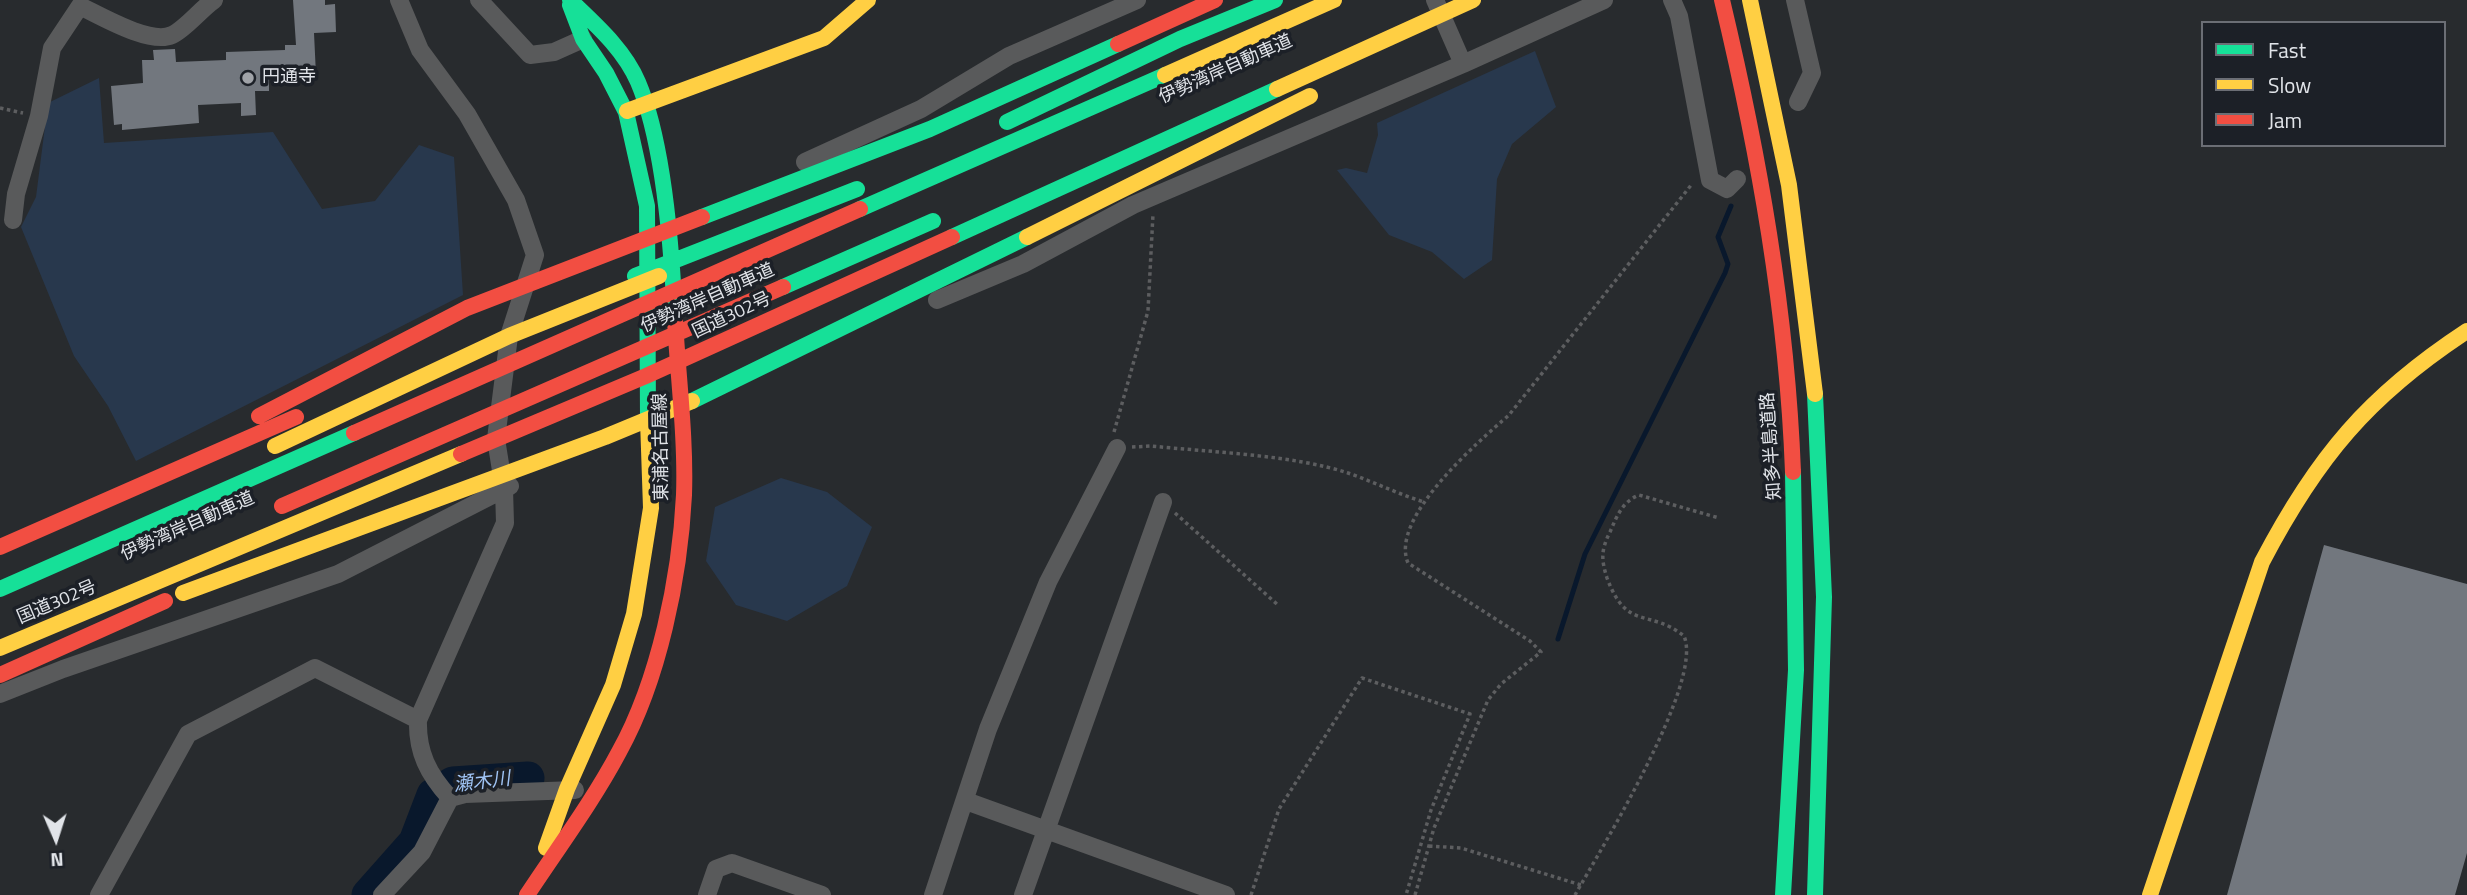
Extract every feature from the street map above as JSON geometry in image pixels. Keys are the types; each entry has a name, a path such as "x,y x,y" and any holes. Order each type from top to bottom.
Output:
{"main road":[{"name":"東浦名古屋線","path":"531,892 568,789 613,685 634,614 651,508 646,376 647,206 626,112 607,73 583,39 569,0"},
{"name":"東浦名古屋線","path":"531,892 620,751 646,687 668,613 679,552 684,493 680,361 673,269 654,143 638,81 612,40 569,0"},
{"path":"626,112 824,38 868,0"},
{"path":"89,509 364,359 467,308 930,129 1215,0"},
{"path":"993,129 1180,39 1275,0"},
{"name":"伊勢湾岸自動車道","path":"0,589 1334,0"},
{"name":"国道302号","path":"0,648 646,376 1473,0"},
{"path":"1389,57 1495,0"},
{"name":"知多半島道路","path":"1722,0 1762,192 1774,266 1793,450 1797,561 1796,669 1783,895"},
{"path":"1750,0 1789,185 1811,362 1822,496 1822,754 1815,895"},
{"path":"485,462 875,284 1370,28"},
{"path":"260,453 509,336 885,182 929,160 1209,55"},
{"path":"183,593 698,400 1320,92"},
{"path":"0,547 446,352 876,181"},
{"name":"伊勢湾岸自動車道","path":"264,514 949,214"},
{"path":"2150,895 2262,562 2283,520 2305,481 2333,442 2374,399 2422,358 2467,331"},
{"path":"0,675 460,473"},
{"path":"0,572 186,489"},
{"path":"0,632 103,586"}],"street":[{"path":"13,220 16,194 39,116 52,48 80,6 128,29 161,38 174,34 214,0"},
{"path":"399,0 420,50 467,114 516,200 536,255 509,336 496,439 504,489 505,523 418,720 421,755 444,792"},
{"path":"479,0 530,55 554,52 583,39"},
{"path":"668,223 921,109 1009,56 1137,0"},
{"path":"937,300 1023,264 1133,205 1463,64 1604,0"},
{"path":"1672,0 1679,16 1710,180 1727,189 1737,179"},
{"path":"1795,0 1812,73 1798,102"},
{"path":"1428,2 1463,64"},
{"path":"0,694 63,669 338,574 504,489 647,433"},
{"path":"933,895 988,729 1048,582 1117,448"},
{"path":"1023,895 1163,502"},
{"path":"99,895 188,734 315,668 418,720"},
{"path":"444,792 465,794 568,789 596,792"},
{"path":"382,895 422,852 444,792"},
{"path":"966,801 1045,832 1226,895"},
{"path":"707,895 716,869 732,863 822,895"}],"path":[{"path":"0,108 39,116"},
{"path":"1415,895 1429,846 1488,700 1501,684 1541,652 1530,641 1408,563 1404,541 1424,502 1475,445 1509,415 1699,176 1709,168"},
{"path":"1154,198 1148,312 1114,429 1117,448 1151,446 1308,464 1348,473 1385,490 1424,502"},
{"path":"1575,895 1670,715 1687,654 1684,636 1676,629 1622,608 1615,599 1601,552 1623,505 1639,495 1719,518"},
{"path":"1163,502 1278,605"},
{"path":"1251,895 1279,809 1362,678 1470,714 1431,810 1406,895"},
{"path":"1429,846 1461,848 1581,885"}],"shaded area":[{"path":"1535,51 1556,107 1512,144 1497,179 1492,260 1464,279 1432,252 1389,235 1337,170 1346,168 1367,173 1378,135 1377,123"},
{"path":"99,78 104,143 273,132 322,209 375,201 419,145 454,157 463,295 136,461 108,406 74,356 21,227 36,197 48,103"},
{"path":"781,478 827,492 872,527 847,586 787,621 736,605 706,561 715,507"}],"building":[{"path":"293,0 325,0 325,5 335,4 336,32 314,33 316,75 269,78 269,91 255,91 256,115 241,116 241,103 198,105 199,123 122,130 122,124 114,125 111,86 143,83 142,60 154,60 153,50 175,49 176,62 226,60 226,52 285,50 285,45 296,45"},
{"path":"2324,545 2467,584 2467,853 2455,895 2227,895"}],"waterway":[{"path":"1558,639 1585,554 1725,273 1728,264 1718,237 1731,206"},
{"name":"瀬木川","path":"368,895 415,842 433,795 453,783 528,778"}],"traffic: fast":[{"path":"570,0 625,59 638,82 647,107 665,198 675,320"},
{"path":"1007,122 1180,39 1275,0"},
{"path":"570,5 583,39 606,73 626,112 647,206 648,420"},
{"path":"702,217 930,129 1118,44"},
{"path":"860,209 1165,75"},
{"path":"952,237 1277,89"},
{"path":"635,276 857,189"},
{"path":"783,287 933,221"},
{"path":"692,401 1027,237"},
{"path":"1815,394 1824,597 1815,895"},
{"path":"0,589 354,433"},
{"path":"1783,895 1796,670 1793,472"}],"traffic: slow":[{"path":"627,111 824,38 868,0"},
{"path":"1165,75 1334,0"},
{"path":"1277,89 1473,0"},
{"path":"1750,0 1789,185 1815,394"},
{"path":"1027,237 1310,96"},
{"path":"275,446 509,336 659,276"},
{"path":"2150,895 2262,562 2303,491 2348,432 2401,380 2467,331"},
{"path":"183,593 605,437 692,401"},
{"path":"546,848 567,789 613,685 634,614 651,508 648,420"},
{"path":"0,648 461,454"}],"traffic: jam":[{"path":"1118,44 1215,0"},
{"path":"1722,0 1748,117 1778,293 1793,472"},
{"path":"354,433 860,209"},
{"path":"259,416 467,308 702,217"},
{"path":"461,454 646,376 952,237"},
{"path":"282,506 783,287"},
{"path":"527,895 587,806 619,752 645,693 665,627 678,560 684,495 683,430 675,320"},
{"path":"0,547 296,417"},
{"path":"0,675 165,601"}],"place":[{"name":"円通寺","path":"248,78"}]}
